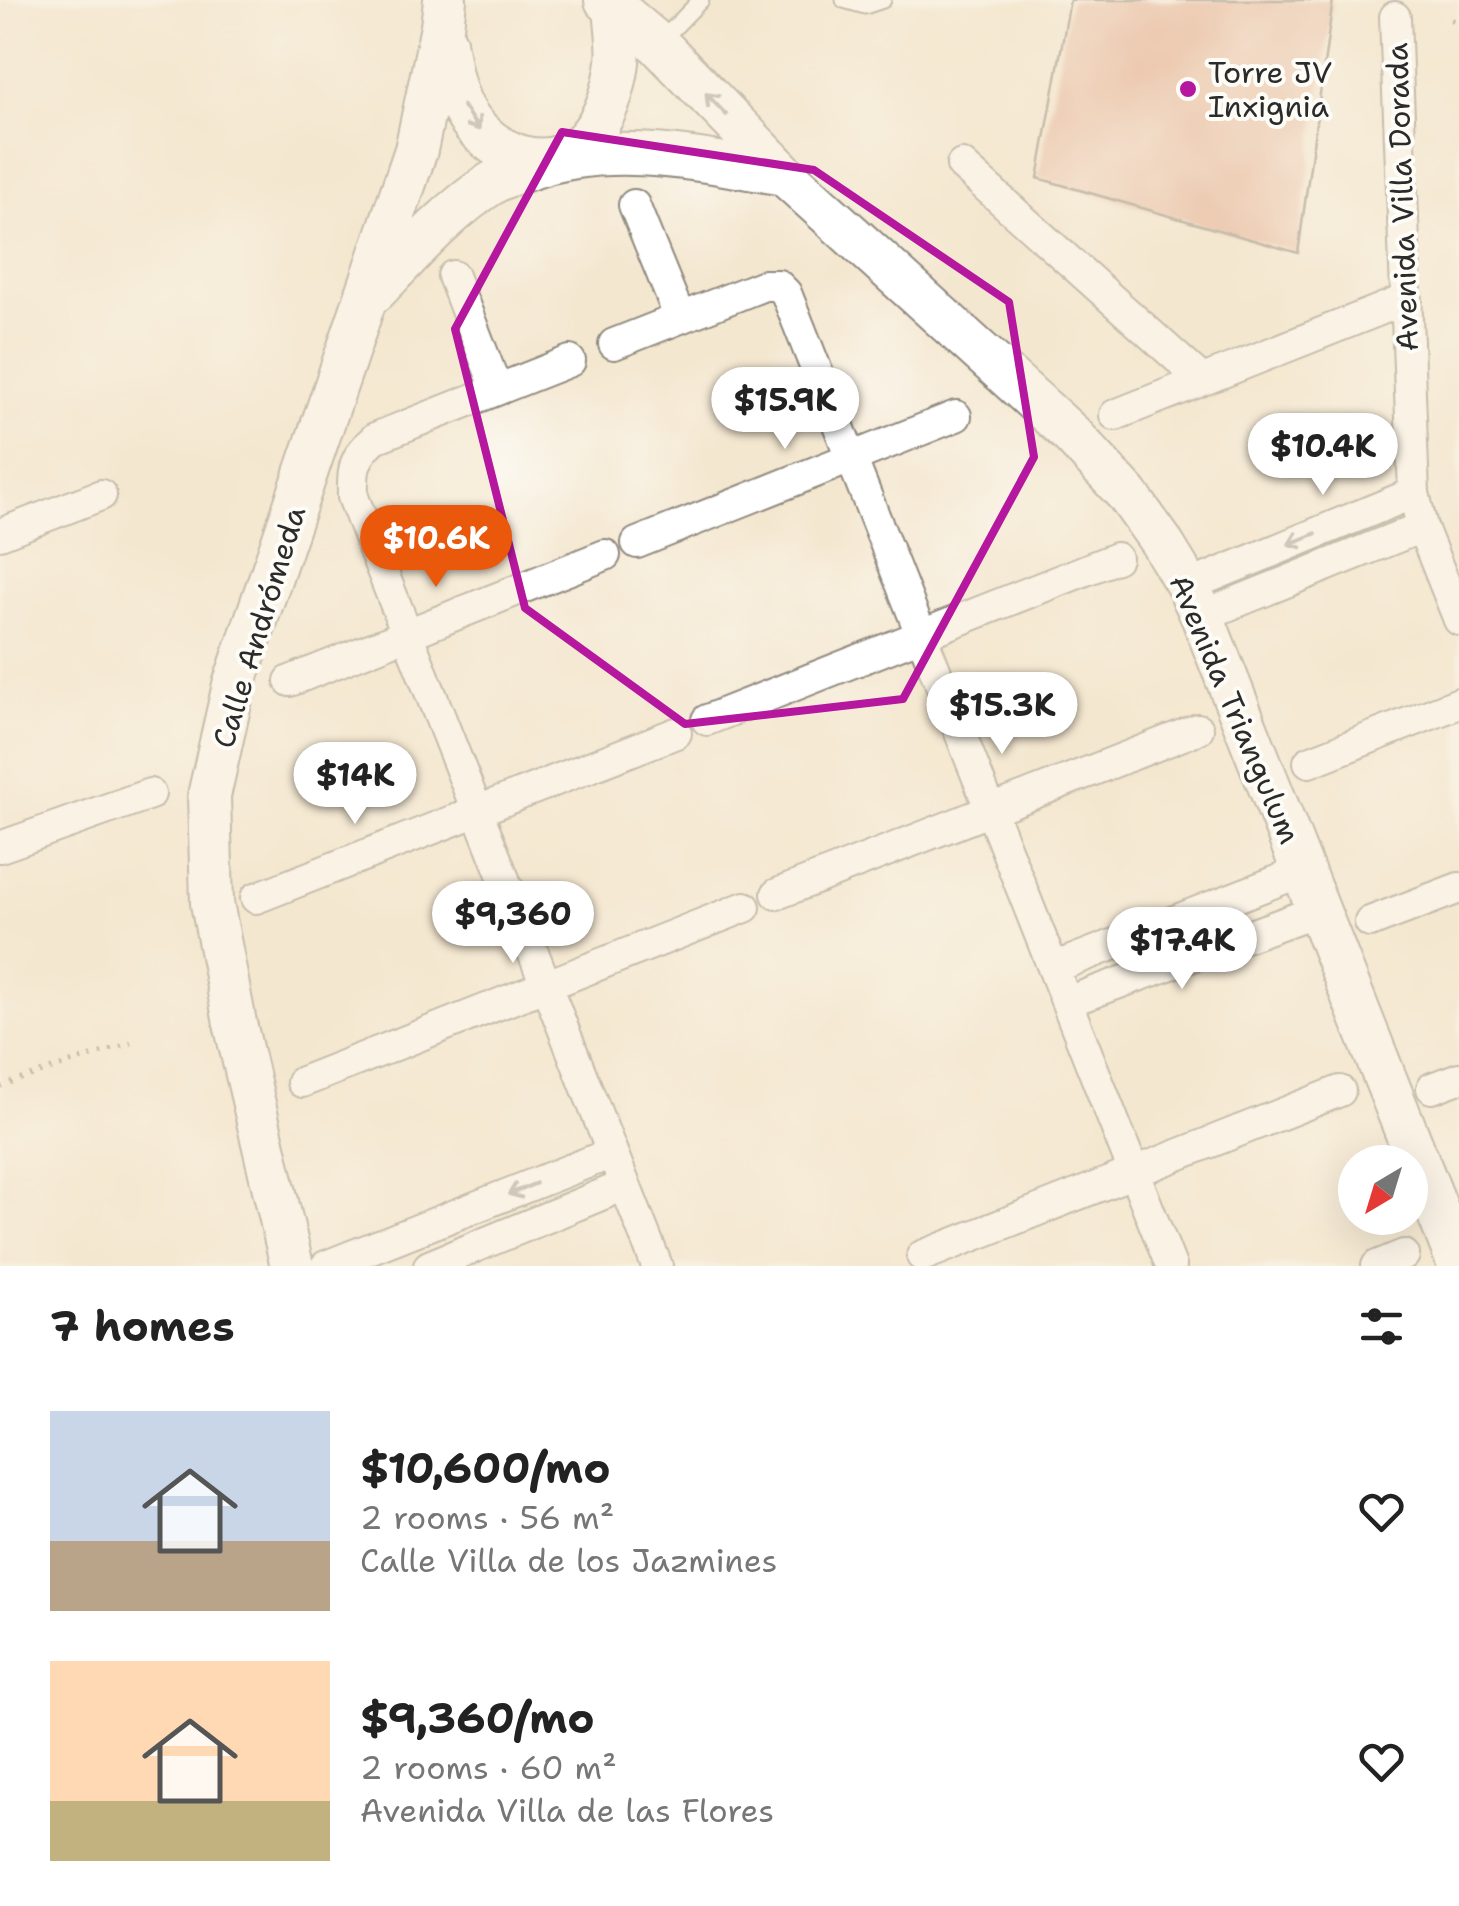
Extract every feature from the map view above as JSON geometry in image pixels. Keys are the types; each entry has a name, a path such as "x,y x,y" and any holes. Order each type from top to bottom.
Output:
{"main road":[{"name":"Avenida Triangulum","path":"612,2 784,174 1072,434 1127,494 1160,540 1195,601 1459,1265"},
{"path":"368,299 449,214 496,180 554,159 584,142 606,107 618,59 612,2"},
{"path":"444,13 450,78 464,111 499,149 524,158 614,153 691,158 784,174"},
{"name":"Calle Andrómeda","path":"292,1266 235,1023 212,902 209,796 234,684 416,150 444,13"}],"street":[{"name":"Avenida Villa Dorada","path":"1395,17 1414,493 1422,527 1459,620"},
{"path":"962,165 1202,380"},
{"path":"634,206 680,318"},
{"path":"453,276 497,390"},
{"path":"614,344 764,285 778,285 786,293 1171,1266"},
{"path":"1114,415 1407,299"},
{"path":"570,361 376,438 360,452 352,474 353,497 657,1266"},
{"path":"637,543 956,416"},
{"path":"1195,601 1414,493"},
{"path":"0,534 102,496"},
{"path":"1195,601 1422,527"},
{"path":"290,681 604,555"},
{"path":"708,720 1116,558"},
{"path":"1310,762 1459,703"},
{"path":"778,894 1198,729"},
{"path":"256,898 676,733"},
{"path":"0,847 150,794"},
{"path":"1370,922 1459,888"},
{"path":"1054,968 1311,890"},
{"path":"1066,1002 1311,890"},
{"path":"302,1082 745,907"},
{"path":"922,1256 1340,1091"},
{"path":"326,1266 612,1153"},
{"path":"429,1266 625,1185"}],"lane":[{"path":"658,44 701,0"},
{"path":"844,0 865,6 882,0"}],"path":[{"path":"1450,20 1459,22"},
{"path":"0,1086 132,1042"}],"highlighted area":[{"path":"562,132 814,170 1009,302 1034,457 903,699 685,724 525,608 455,329"}],"building":[{"name":"Torre JV Inxignia","path":"1070,0 1333,0 1298,253 1038,178"}],"place":[{"name":"Torre JV Inxignia","path":"1188,89"}]}
